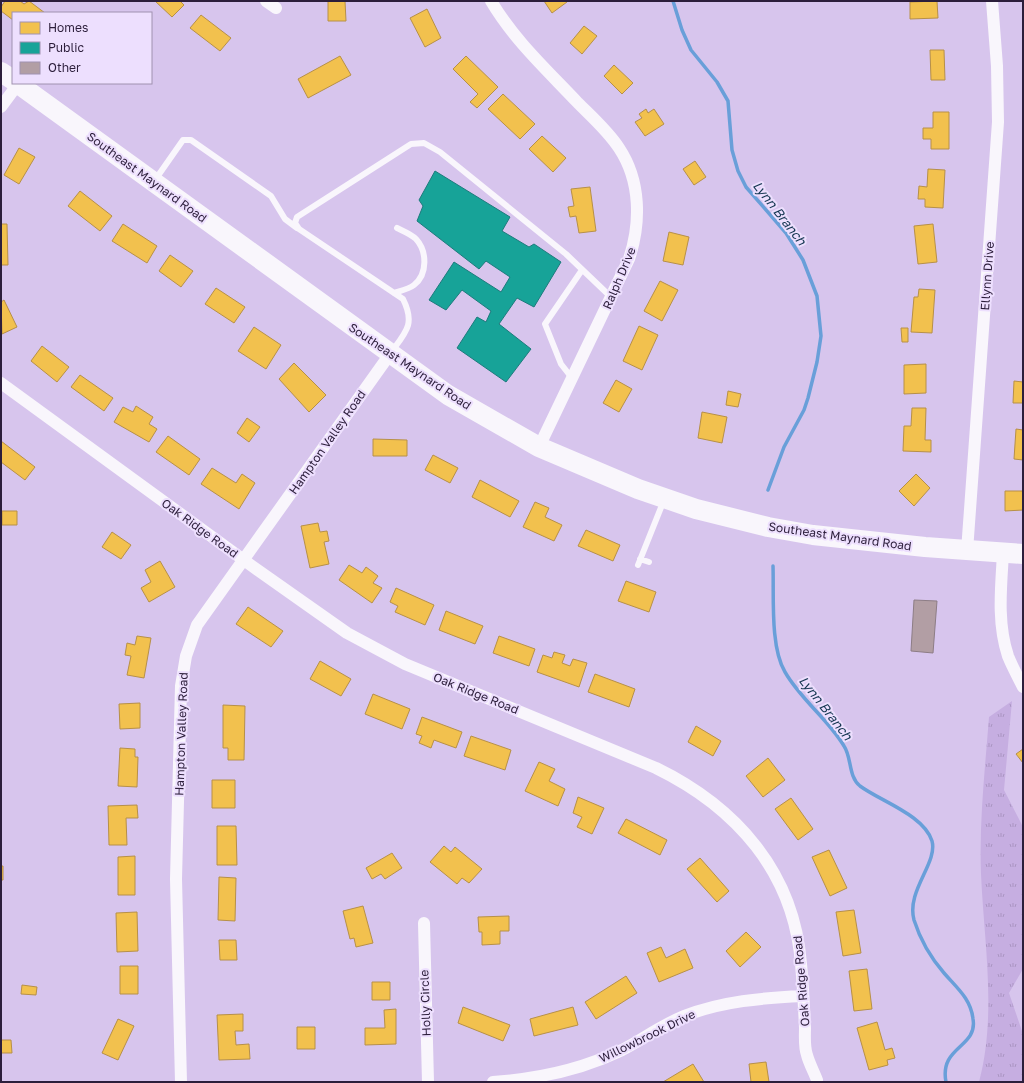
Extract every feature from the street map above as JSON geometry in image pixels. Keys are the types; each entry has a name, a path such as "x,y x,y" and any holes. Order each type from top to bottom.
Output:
{"main road":[{"name":"Southeast Maynard Road","path":"1,72 12,79"},
{"name":"Southeast Maynard Road","path":"19,84 448,395 539,447 638,489 696,509 761,525 813,535 1003,554 1023,554"}],"street":[{"name":"Ralph Drive","path":"492,1 509,28 524,47 603,128 619,148 628,165 636,197 637,227 629,259 612,298 539,447"},
{"name":"Ellynn Drive","path":"967,550 998,122 997,66 992,1"},
{"path":"1,107 15,84"},
{"name":"Hampton Valley Road","path":"181,1082 176,879 182,674 186,656 197,625 390,354"},
{"name":"Oak Ridge Road","path":"1,383 328,620 375,649 411,666 656,768 709,798 748,835 782,888 796,926 801,963 806,1054 818,1080"},
{"path":"1003,554 1001,602 1004,639 1009,656 1023,687"},
{"name":"Holly Circle","path":"424,923 428,1082"},
{"name":"Willowbrook Drive","path":"493,1082 535,1078 589,1064 622,1050 682,1017 717,1005 756,998 803,996"}],"lane":[{"path":"153,182 183,140 191,140 271,196 285,219 403,298 407,307 410,323 407,332 390,354"},
{"path":"299,229 295,223 297,217 411,144 424,143 433,146 566,254 612,298"},
{"path":"394,293 414,286 422,274 425,263 421,247 416,240 397,228"},
{"path":"572,378 561,364 545,324 582,270"},
{"path":"649,562 639,562 664,498"}],"green space":[{"path":"1012,701 1004,790 1023,827 1023,969 1009,993 1023,1034 1023,1082 979,1082 987,1031 988,1004 988,978 981,874 981,835 989,717"}],"building: Homes":[{"path":"5,1 20,1 24,4 29,1 44,12 12,12 12,19 1,11 1,7"},
{"path":"155,1 180,1 184,5 172,17"},
{"path":"328,1 345,1 346,21 328,21"},
{"path":"544,1 566,1 567,2 552,13"},
{"path":"937,1 938,18 910,19 910,2"},
{"path":"427,9 441,38 425,47 410,18"},
{"path":"201,15 231,38 220,51 190,28"},
{"path":"584,26 597,36 582,54 570,43"},
{"path":"930,50 944,50 945,80 931,80"},
{"path":"340,56 351,75 308,98 298,79"},
{"path":"466,56 498,87 477,108 470,102 478,94 453,69"},
{"path":"614,65 633,83 622,94 604,76"},
{"path":"503,94 535,124 520,139 488,109"},
{"path":"646,109 648,113 654,109 664,124 645,136 635,122 642,118 639,114"},
{"path":"933,112 949,112 949,149 931,149 931,139 923,139 923,128 933,128"},
{"path":"542,136 566,158 553,172 529,149"},
{"path":"19,148 35,157 19,184 4,175"},
{"path":"695,161 706,177 694,185 683,169"},
{"path":"928,169 945,170 943,208 925,207 925,199 918,199 919,186 927,187"},
{"path":"590,187 596,231 579,233 576,216 570,217 568,207 574,206 571,189"},
{"path":"80,191 112,216 100,231 68,206"},
{"path":"1,224 7,224 8,265 1,265"},
{"path":"123,224 157,246 147,263 112,241"},
{"path":"933,224 937,262 918,264 914,226"},
{"path":"669,232 689,237 683,265 663,261"},
{"path":"170,255 193,271 181,287 159,271"},
{"path":"660,281 678,290 662,321 644,311"},
{"path":"216,288 245,307 234,323 205,304"},
{"path":"919,289 935,290 932,333 911,332 914,297 918,297"},
{"path":"4,300 17,327 2,334 1,302"},
{"path":"639,326 658,335 642,370 623,361"},
{"path":"254,327 281,345 266,369 238,351"},
{"path":"901,328 908,328 908,342 902,342"},
{"path":"42,346 69,367 57,382 31,361"},
{"path":"294,363 326,395 309,412 279,379"},
{"path":"926,364 926,393 904,394 904,365"},
{"path":"80,375 113,398 104,411 71,387"},
{"path":"616,380 632,389 619,412 603,403"},
{"path":"1014,381 1023,382 1023,403 1013,403"},
{"path":"728,391 741,394 738,407 726,405"},
{"path":"136,406 153,417 149,424 157,429 149,442 114,422 123,407 133,412"},
{"path":"912,408 926,408 925,440 931,440 931,452 903,451 904,426 911,426"},
{"path":"702,412 727,417 722,443 698,438"},
{"path":"247,418 260,427 249,442 237,433"},
{"path":"1016,429 1023,430 1023,460 1014,459"},
{"path":"168,436 200,459 189,475 156,452"},
{"path":"373,439 407,440 407,456 373,456"},
{"path":"1,441 35,467 25,480 1,462"},
{"path":"433,455 458,468 450,483 425,470"},
{"path":"212,468 236,483 242,474 255,483 239,509 201,484"},
{"path":"916,474 930,488 914,506 899,491"},
{"path":"480,480 519,501 510,517 472,497"},
{"path":"1005,491 1023,491 1023,510 1005,511"},
{"path":"535,502 549,508 545,517 562,525 554,541 523,527"},
{"path":"2,511 17,511 17,525 2,525"},
{"path":"318,523 320,532 327,531 329,541 324,542 329,564 310,568 301,526"},
{"path":"586,530 620,545 613,561 578,546"},
{"path":"112,532 131,545 121,559 102,547"},
{"path":"160,561 175,587 149,602 141,588 151,582 145,570"},
{"path":"349,565 362,573 366,567 378,576 373,583 382,588 372,603 339,580"},
{"path":"626,581 656,592 649,612 618,601"},
{"path":"396,588 434,605 425,625 395,612 398,606 390,602"},
{"path":"248,607 283,631 271,647 236,624"},
{"path":"446,611 483,626 475,644 439,630"},
{"path":"137,636 151,638 144,678 127,675 131,656 125,655 127,643 135,645"},
{"path":"499,636 535,649 529,666 493,653"},
{"path":"554,652 565,655 562,663 570,666 573,659 587,663 579,687 537,672 543,655 552,658"},
{"path":"320,661 351,679 341,696 310,679"},
{"path":"595,674 635,689 629,707 588,692"},
{"path":"373,694 410,709 402,729 365,714"},
{"path":"140,703 140,728 120,729 119,704"},
{"path":"223,705 245,706 244,760 228,760 228,748 223,748"},
{"path":"422,717 462,732 456,748 434,740 431,748 419,743 422,736 416,734"},
{"path":"696,726 721,741 713,756 688,742"},
{"path":"471,736 511,750 505,770 464,756"},
{"path":"120,748 135,749 135,757 138,757 137,787 118,786"},
{"path":"1023,749 1023,763 1016,754"},
{"path":"768,758 785,780 763,797 746,776"},
{"path":"539,762 555,769 549,781 565,789 558,806 525,791"},
{"path":"212,780 235,780 235,808 212,808"},
{"path":"578,797 604,808 592,834 577,827 582,817 573,813"},
{"path":"791,798 813,829 798,840 775,809"},
{"path":"137,805 138,818 126,818 127,845 109,845 108,806"},
{"path":"626,819 667,840 660,855 618,833"},
{"path":"217,826 236,826 237,865 217,865"},
{"path":"444,846 451,852 455,847 482,869 469,883 462,878 457,884 430,862"},
{"path":"829,850 847,888 830,896 812,857"},
{"path":"392,853 402,868 385,879 381,874 372,879 366,868"},
{"path":"135,856 135,895 118,895 118,857"},
{"path":"700,858 729,891 717,902 687,869"},
{"path":"1,866 3,866 3,880 1,880"},
{"path":"219,877 236,878 235,921 218,920"},
{"path":"363,906 373,943 356,947 354,938 350,939 343,911"},
{"path":"854,910 861,953 843,956 836,912"},
{"path":"137,912 138,951 117,952 116,913"},
{"path":"509,916 509,931 500,931 500,944 482,945 482,932 479,932 478,917"},
{"path":"746,932 761,947 740,967 726,951"},
{"path":"219,940 236,940 237,960 220,960"},
{"path":"661,947 666,958 685,949 693,968 659,982 647,953"},
{"path":"120,966 138,966 138,994 120,994"},
{"path":"867,969 872,1009 854,1011 849,971"},
{"path":"626,976 637,993 596,1019 585,1002"},
{"path":"372,982 390,982 390,1000 372,1000"},
{"path":"22,985 37,987 36,995 21,994"},
{"path":"463,1007 510,1025 503,1041 458,1023"},
{"path":"573,1007 578,1025 534,1036 530,1019"},
{"path":"396,1009 396,1044 365,1045 365,1028 385,1028 384,1010"},
{"path":"243,1014 243,1031 235,1031 236,1045 249,1044 250,1059 219,1060 217,1015"},
{"path":"118,1019 134,1026 118,1060 102,1053"},
{"path":"877,1022 885,1050 892,1048 895,1058 887,1060 888,1065 869,1070 857,1028"},
{"path":"297,1027 315,1027 315,1049 297,1049"},
{"path":"1,1040 11,1040 12,1053 1,1053"},
{"path":"766,1062 769,1082 751,1082 749,1064"},
{"path":"693,1064 704,1082 663,1082"}],"building: Public":[{"path":"435,171 510,217 502,231 529,247 534,244 561,262 534,307 517,298 499,324 531,349 506,382 457,348 477,317 486,322 491,311 462,290 446,310 429,300 454,262 501,292 510,277 486,261 479,269 417,221 423,206 419,200"}],"building: Other":[{"path":"914,600 937,601 933,653 911,651"}],"waterway":[{"name":"Lynn Branch","path":"673,1 682,30 691,50 717,82 728,101 732,150 738,171 746,187 786,233 803,260 817,296 821,336 817,362 808,398 804,410 784,447 768,490"},
{"name":"Lynn Branch","path":"773,566 775,635 780,661 785,672 799,692 838,736 848,756 856,782 869,792 911,816 927,832 932,841 933,850 931,859 914,899 914,920 919,934 930,955 966,1000 972,1012 973,1019 973,1029 970,1036 948,1061 945,1070 946,1082"}]}
